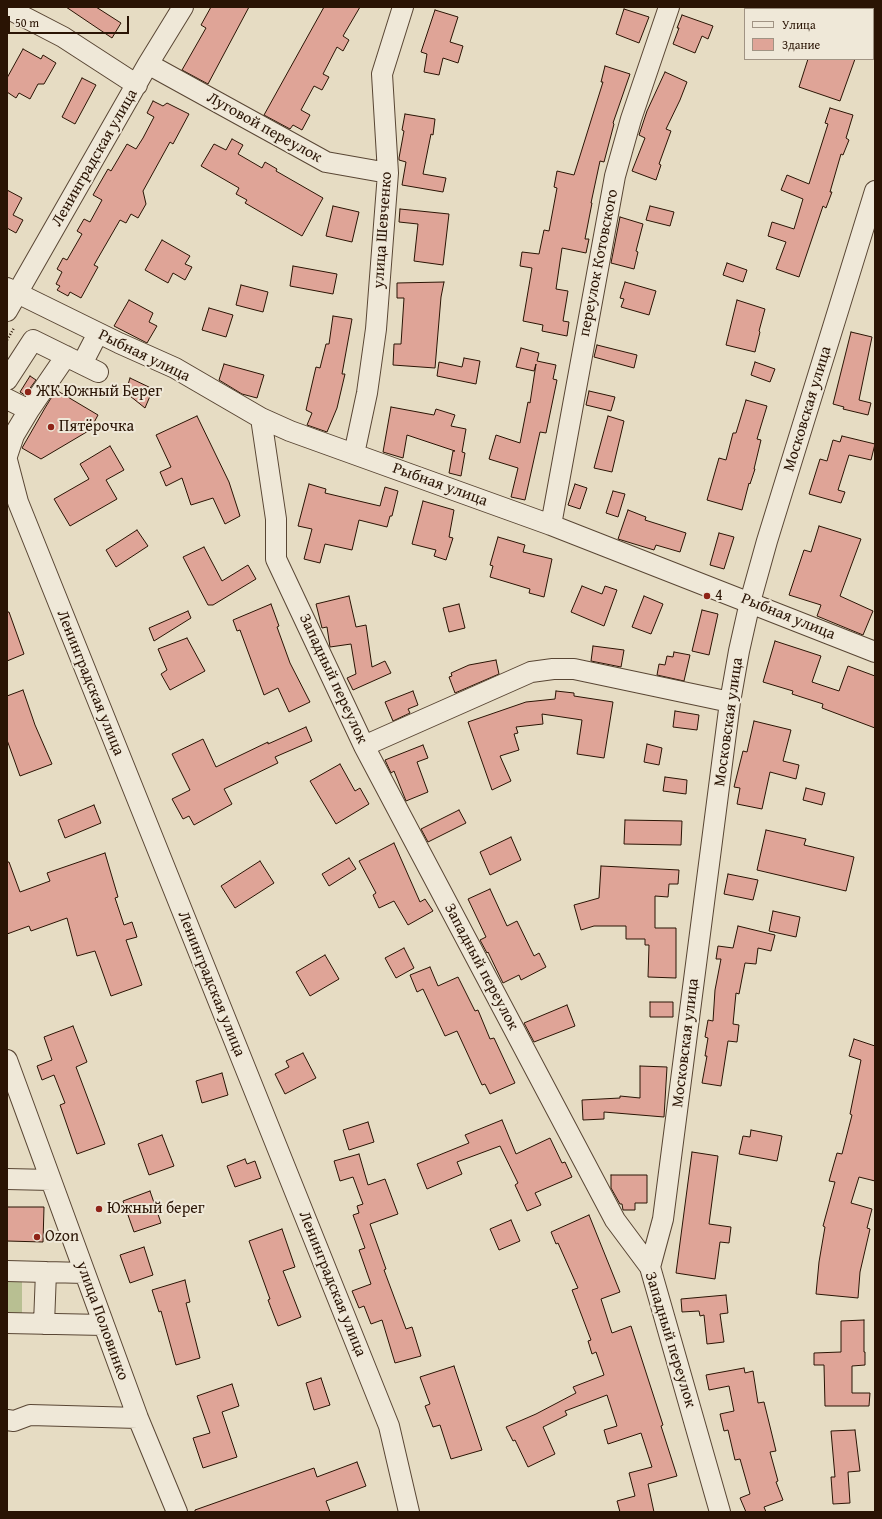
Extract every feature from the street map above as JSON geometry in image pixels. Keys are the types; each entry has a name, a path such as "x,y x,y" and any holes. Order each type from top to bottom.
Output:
{"street":[{"name":"Ленинградская улица","path":"7,311 12,291 183,7"},
{"name":"улица Шевченко","path":"354,454 367,393 376,329 388,173 382,74 403,7"},
{"name":"переулок Котовского","path":"551,525 615,176 631,119 668,7"},
{"path":"7,8 63,37 137,85"},
{"name":"Луговой переулок","path":"148,64 326,162 388,173"},
{"name":"Московская улица","path":"650,1268 663,1219 730,702 750,602 766,541 875,191"},
{"name":"Рыбная улица","path":"12,291 98,333 175,368 261,418 290,431 551,525 875,652"},
{"path":"7,456 14,435 28,410 82,364 98,333"},
{"path":"7,380 33,340 82,364"},
{"path":"7,399 28,410"},
{"name":"Западный переулок","path":"261,418 276,519 276,559 364,746 615,1220 650,1268 720,1512"},
{"name":"Ленинградская улица","path":"7,460 18,502 388,1426 409,1511"},
{"path":"364,746 531,672 553,669 574,669 730,702"},
{"name":"улица Половинко","path":"7,1060 138,1418 177,1512"},
{"path":"7,1179 51,1180"},
{"path":"7,1271 85,1273"},
{"path":"44,1324 46,1272"},
{"path":"7,1323 104,1325"},
{"path":"7,1420 14,1420 30,1415 138,1418"}],"green space":[{"path":"7,1279 22,1280 22,1314 7,1314"}],"building":[{"path":"66,7 96,7 121,23 112,38"},
{"path":"211,7 249,7 208,84 182,70 206,28 201,25"},
{"path":"324,7 360,7 343,36 349,40 343,51 337,47 323,74 329,77 322,90 314,86 301,110 310,115 302,130 293,125 290,129 264,115"},
{"path":"624,9 649,17 639,43 616,34"},
{"path":"435,10 458,17 450,42 463,46 458,63 443,58 439,75 424,72 427,54 421,52"},
{"path":"682,15 713,26 708,39 702,36 695,53 673,44"},
{"path":"23,49 41,59 43,55 56,63 44,84 38,84 30,99 19,93 16,98 7,92 7,78"},
{"path":"808,60 855,60 840,101 799,87"},
{"path":"605,66 630,74 613,123 604,162 600,161 585,239 589,239 586,253 562,248 556,289 568,291 563,321 569,322 567,336 542,331 543,325 523,321 532,268 520,266 522,252 539,254 544,230 549,231 557,188 554,187 557,171 574,175 603,82 601,82"},
{"path":"665,72 687,82 666,129 671,131 659,164 661,165 656,180 632,171 645,138 639,135 647,111"},
{"path":"82,78 96,85 75,124 62,117"},
{"path":"153,101 163,106 167,103 189,114 173,144 170,142 143,191 146,204 138,218 131,214 126,223 120,220 94,265 98,267 81,298 70,292 68,296 57,290 60,286 56,284 62,272 57,269 63,258 67,260 82,234 77,231 84,219 90,222 102,200 93,195 108,169 111,171 127,144 136,149 143,138 154,117 147,113"},
{"path":"830,108 853,115 846,138 849,140 843,155 841,154 830,192 832,192 826,208 823,206 799,277 776,269 786,242 768,236 772,222 794,229 803,199 781,190 787,175 809,184 828,124 825,123"},
{"path":"405,114 435,119 433,135 431,134 423,174 446,178 443,192 402,185 406,162 399,160 399,158 404,131 402,130"},
{"path":"232,139 243,145 238,154 262,168 265,162 277,169 276,171 323,198 302,236 245,203 247,200 236,194 239,188 201,166 214,144 226,150"},
{"path":"7,190 22,198 13,215 23,220 16,233 7,228"},
{"path":"333,206 359,212 352,242 326,236"},
{"path":"650,206 674,212 670,226 646,220"},
{"path":"400,209 449,214 443,265 414,261 418,224 399,222"},
{"path":"620,217 643,224 636,251 638,252 634,269 611,263"},
{"path":"162,240 190,256 185,264 192,267 185,280 173,273 168,283 145,270"},
{"path":"727,263 747,270 743,282 723,275"},
{"path":"293,266 337,274 333,294 290,286"},
{"path":"444,282 441,297 435,368 393,365 394,344 401,344 404,298 397,298 397,283"},
{"path":"625,282 656,291 649,315 621,307 624,299 620,298"},
{"path":"241,285 268,292 263,312 236,305"},
{"path":"129,300 153,313 149,322 157,326 147,343 114,326"},
{"path":"737,300 765,309 755,352 726,345"},
{"path":"209,308 233,315 226,337 202,330"},
{"path":"333,316 352,319 342,374 345,374 337,408 327,432 307,425 312,413 306,410 316,367 320,368 326,344 329,344"},
{"path":"851,332 872,337 859,400 871,403 868,415 843,409 844,407 833,404"},
{"path":"597,345 637,355 634,368 594,357"},
{"path":"521,348 539,353 537,361 556,365 553,379 557,380 546,433 540,432 525,500 511,497 518,468 489,459 496,435 520,443 528,402 530,403 536,364 534,371 516,367"},
{"path":"464,358 480,361 476,384 437,376 439,362 462,367"},
{"path":"755,362 775,369 770,382 751,375"},
{"path":"224,364 264,375 257,398 242,394 219,380"},
{"path":"30,376 36,380 25,395 20,392"},
{"path":"130,378 153,389 145,408 130,396 127,388"},
{"path":"56,390 98,415 90,430 41,459 22,448"},
{"path":"589,391 615,397 611,411 586,405"},
{"path":"746,400 767,406 757,439 761,440 755,469 750,484 749,483 742,510 707,500 719,458 726,460 733,433 736,433"},
{"path":"391,407 434,415 436,409 455,415 451,426 466,429 462,452 465,453 461,476 449,473 453,451 455,451 407,435 403,458 383,452"},
{"path":"197,416 229,482 240,516 225,524 213,498 191,505 182,478 166,486 160,472 171,467 156,435"},
{"path":"608,416 624,421 612,472 594,468"},
{"path":"842,436 875,444 871,460 849,455 838,490 845,492 841,503 809,494 820,459 827,461 833,440 840,442"},
{"path":"110,446 124,470 106,480 117,499 70,526 54,499 89,479 80,464"},
{"path":"309,484 326,489 325,493 380,506 385,487 398,491 392,516 390,516 387,527 359,520 352,550 325,544 320,563 304,559 312,529 298,526"},
{"path":"575,484 587,488 580,509 568,505"},
{"path":"613,491 625,494 618,517 606,513"},
{"path":"423,501 454,510 449,537 453,538 446,560 434,556 436,550 412,544"},
{"path":"628,510 646,517 645,520 686,533 680,552 656,545 654,550 618,539"},
{"path":"819,526 861,539 840,596 873,611 863,635 817,616 821,605 789,595 804,550 811,552"},
{"path":"137,530 148,546 116,567 106,550"},
{"path":"719,533 734,537 724,569 710,565"},
{"path":"498,537 525,545 523,552 552,559 544,597 529,593 530,589 490,577 493,566 490,565"},
{"path":"204,547 222,581 248,565 256,579 213,605 208,605 183,557"},
{"path":"582,586 602,594 605,586 617,590 604,626 571,612"},
{"path":"349,596 356,627 366,625 372,667 385,661 391,673 353,690 347,678 356,674 351,644 330,647 327,627 322,628 316,604"},
{"path":"644,596 663,604 651,634 632,627"},
{"path":"271,604 279,626 277,627 290,663 310,702 289,712 278,688 264,695 240,630 237,631 233,620"},
{"path":"459,604 465,628 449,632 443,608"},
{"path":"702,610 718,614 709,655 692,651"},
{"path":"188,611 191,618 154,641 149,628"},
{"path":"7,612 9,612 24,654 7,661"},
{"path":"187,638 205,671 170,690 161,674 167,670 158,649"},
{"path":"775,641 821,656 812,682 839,691 848,666 875,676 875,728 822,708 823,704 792,694 793,691 763,682"},
{"path":"593,646 624,650 621,667 591,661"},
{"path":"674,652 690,655 684,681 657,675 659,664 665,665 667,656 673,657"},
{"path":"496,660 499,674 455,693 449,677 452,676 451,673 469,665"},
{"path":"23,690 35,725 52,764 20,776 7,740 7,696"},
{"path":"413,691 418,705 408,709 410,713 393,721 385,702"},
{"path":"556,691 574,693 574,696 613,702 604,758 577,754 582,720 542,714 543,724 516,727 518,733 514,734 519,750 500,756 511,781 492,790 468,722 526,702 555,699"},
{"path":"675,711 699,715 697,730 673,727"},
{"path":"754,721 791,730 783,761 799,765 796,779 770,772 762,809 737,804 740,788 734,787 743,751 747,752"},
{"path":"306,727 312,741 275,757 278,763 224,789 232,804 194,825 189,816 183,819 172,799 190,790 172,754 203,739 216,767 268,742 268,744"},
{"path":"647,744 662,748 659,765 644,762"},
{"path":"423,745 428,758 417,762 428,792 406,801 394,771 391,773 385,760"},
{"path":"340,764 355,791 360,788 369,804 336,824 310,781"},
{"path":"665,777 687,780 686,794 663,791"},
{"path":"806,788 825,793 822,805 803,800"},
{"path":"94,805 101,823 65,838 58,820"},
{"path":"459,810 466,823 428,842 421,829"},
{"path":"625,820 682,821 681,845 624,844"},
{"path":"766,830 806,839 804,845 854,857 846,891 757,870"},
{"path":"511,837 521,860 490,875 480,852"},
{"path":"394,843 420,902 425,899 433,911 408,925 394,901 379,908 373,895 376,893 359,861"},
{"path":"105,853 118,897 115,898 124,925 132,922 137,937 126,940 142,985 111,996 95,951 77,956 67,918 31,931 29,926 7,934 7,862 9,862 20,892 50,881 47,873"},
{"path":"349,858 356,869 329,886 322,874"},
{"path":"260,861 274,883 235,908 221,886"},
{"path":"601,866 679,870 678,884 669,884 668,897 655,896 655,928 676,928 676,978 648,977 649,945 645,945 645,939 626,939 626,926 594,926 581,930 574,905 599,898"},
{"path":"728,874 758,880 753,900 724,894"},
{"path":"490,889 507,926 517,921 534,956 539,953 546,967 521,980 519,975 503,983 488,952 487,953 480,940 486,937 468,899"},
{"path":"773,911 800,917 796,937 769,931"},
{"path":"738,926 775,935 771,951 758,948 756,964 745,963 739,994 736,993 733,1024 739,1025 737,1042 728,1041 721,1086 702,1083 707,1056 705,1056 708,1038 705,1037 708,1020 713,1021 715,990 721,959 716,959 718,946 733,948"},
{"path":"404,948 414,968 396,978 385,958"},
{"path":"325,955 339,979 310,996 296,972"},
{"path":"430,967 438,986 458,977 475,1011 478,1010 490,1039 494,1038 515,1083 490,1094 485,1084 482,1085 457,1031 445,1036 423,989 417,992 410,975"},
{"path":"650,1002 673,1002 673,1017 650,1017"},
{"path":"567,1005 575,1026 534,1042 524,1023"},
{"path":"73,1026 87,1062 76,1067 105,1144 77,1154 60,1105 65,1103 54,1075 42,1080 37,1066 52,1060 44,1037"},
{"path":"854,1039 875,1046 875,1181 859,1177 851,1203 872,1209 867,1228 870,1229 860,1272 858,1298 816,1294 819,1262 825,1227 823,1226 835,1182 829,1181 837,1153 842,1154 852,1115 850,1114 861,1060 849,1056"},
{"path":"303,1053 316,1078 285,1094 275,1074 289,1067 286,1061"},
{"path":"640,1066 667,1067 664,1117 604,1112 604,1119 583,1120 582,1100 620,1098 620,1096 640,1098"},
{"path":"222,1073 228,1095 202,1103 196,1081"},
{"path":"502,1120 516,1154 550,1138 562,1163 565,1162 572,1177 535,1193 541,1205 527,1211 515,1185 518,1183 500,1146 457,1162 462,1174 427,1189 417,1164 469,1143 465,1135"},
{"path":"368,1122 374,1142 349,1150 343,1130"},
{"path":"751,1130 782,1136 777,1161 739,1154 743,1136 750,1137"},
{"path":"162,1135 174,1166 149,1175 138,1144"},
{"path":"692,1152 718,1156 709,1224 731,1227 729,1243 720,1242 715,1279 676,1273"},
{"path":"359,1154 368,1185 385,1179 398,1214 370,1224 386,1269 384,1270 406,1329 412,1327 421,1356 395,1363 382,1320 371,1324 364,1306 359,1308 352,1291 371,1284 359,1250 365,1248 353,1215 359,1213 357,1206 363,1204 353,1177 340,1181 334,1161"},
{"path":"245,1159 247,1164 255,1161 261,1178 235,1187 227,1166"},
{"path":"611,1175 647,1175 647,1203 635,1203 635,1210 623,1210 622,1204 620,1204 611,1188"},
{"path":"150,1191 161,1223 134,1232 123,1201"},
{"path":"7,1207 44,1207 43,1242 7,1241"},
{"path":"589,1215 620,1292 601,1299 612,1333 631,1326 663,1425 661,1426 677,1476 648,1484 654,1512 620,1512 617,1501 635,1496 629,1473 652,1467 641,1433 608,1444 604,1430 617,1426 607,1395 565,1411 567,1415 543,1427 555,1454 528,1467 515,1440 513,1441 506,1427 536,1414 576,1393 573,1387 604,1375 596,1352 592,1354 588,1341 591,1340 572,1290 578,1288 558,1243 556,1244 551,1232"},
{"path":"511,1220 520,1241 499,1250 490,1229"},
{"path":"282,1229 295,1267 283,1271 301,1317 278,1326 249,1241"},
{"path":"144,1247 153,1275 130,1283 120,1255"},
{"path":"185,1280 190,1302 186,1303 200,1358 176,1365 161,1311 159,1312 152,1290"},
{"path":"726,1295 728,1313 720,1314 724,1342 707,1344 704,1315 700,1316 699,1311 682,1312 681,1299"},
{"path":"864,1320 865,1365 852,1366 852,1393 870,1393 869,1406 825,1406 824,1365 814,1365 814,1353 841,1352 841,1321"},
{"path":"454,1366 482,1450 451,1459 440,1425 433,1427 425,1406 430,1404 420,1377"},
{"path":"744,1368 745,1373 753,1371 758,1403 764,1402 776,1451 770,1452 778,1481 776,1482 783,1500 764,1507 766,1512 746,1512 740,1498 750,1494 740,1459 735,1460 728,1430 724,1431 720,1414 734,1411 729,1386 709,1390 706,1375"},
{"path":"321,1378 330,1405 314,1410 306,1383"},
{"path":"232,1384 239,1406 222,1412 237,1457 203,1468 193,1438 210,1433 197,1396"},
{"path":"855,1430 860,1471 848,1472 850,1503 833,1504 831,1477 835,1477 831,1431"},
{"path":"357,1462 366,1486 326,1501 330,1512 195,1512 195,1510 314,1468 317,1477"}],"place":[{"name":"ЖК Южный Берег","path":"28,392"},
{"name":"Пятёрочка","path":"51,427"},
{"name":"4","path":"707,596"},
{"name":"Южный берег","path":"99,1209"},
{"name":"Ozon","path":"37,1237"}]}
